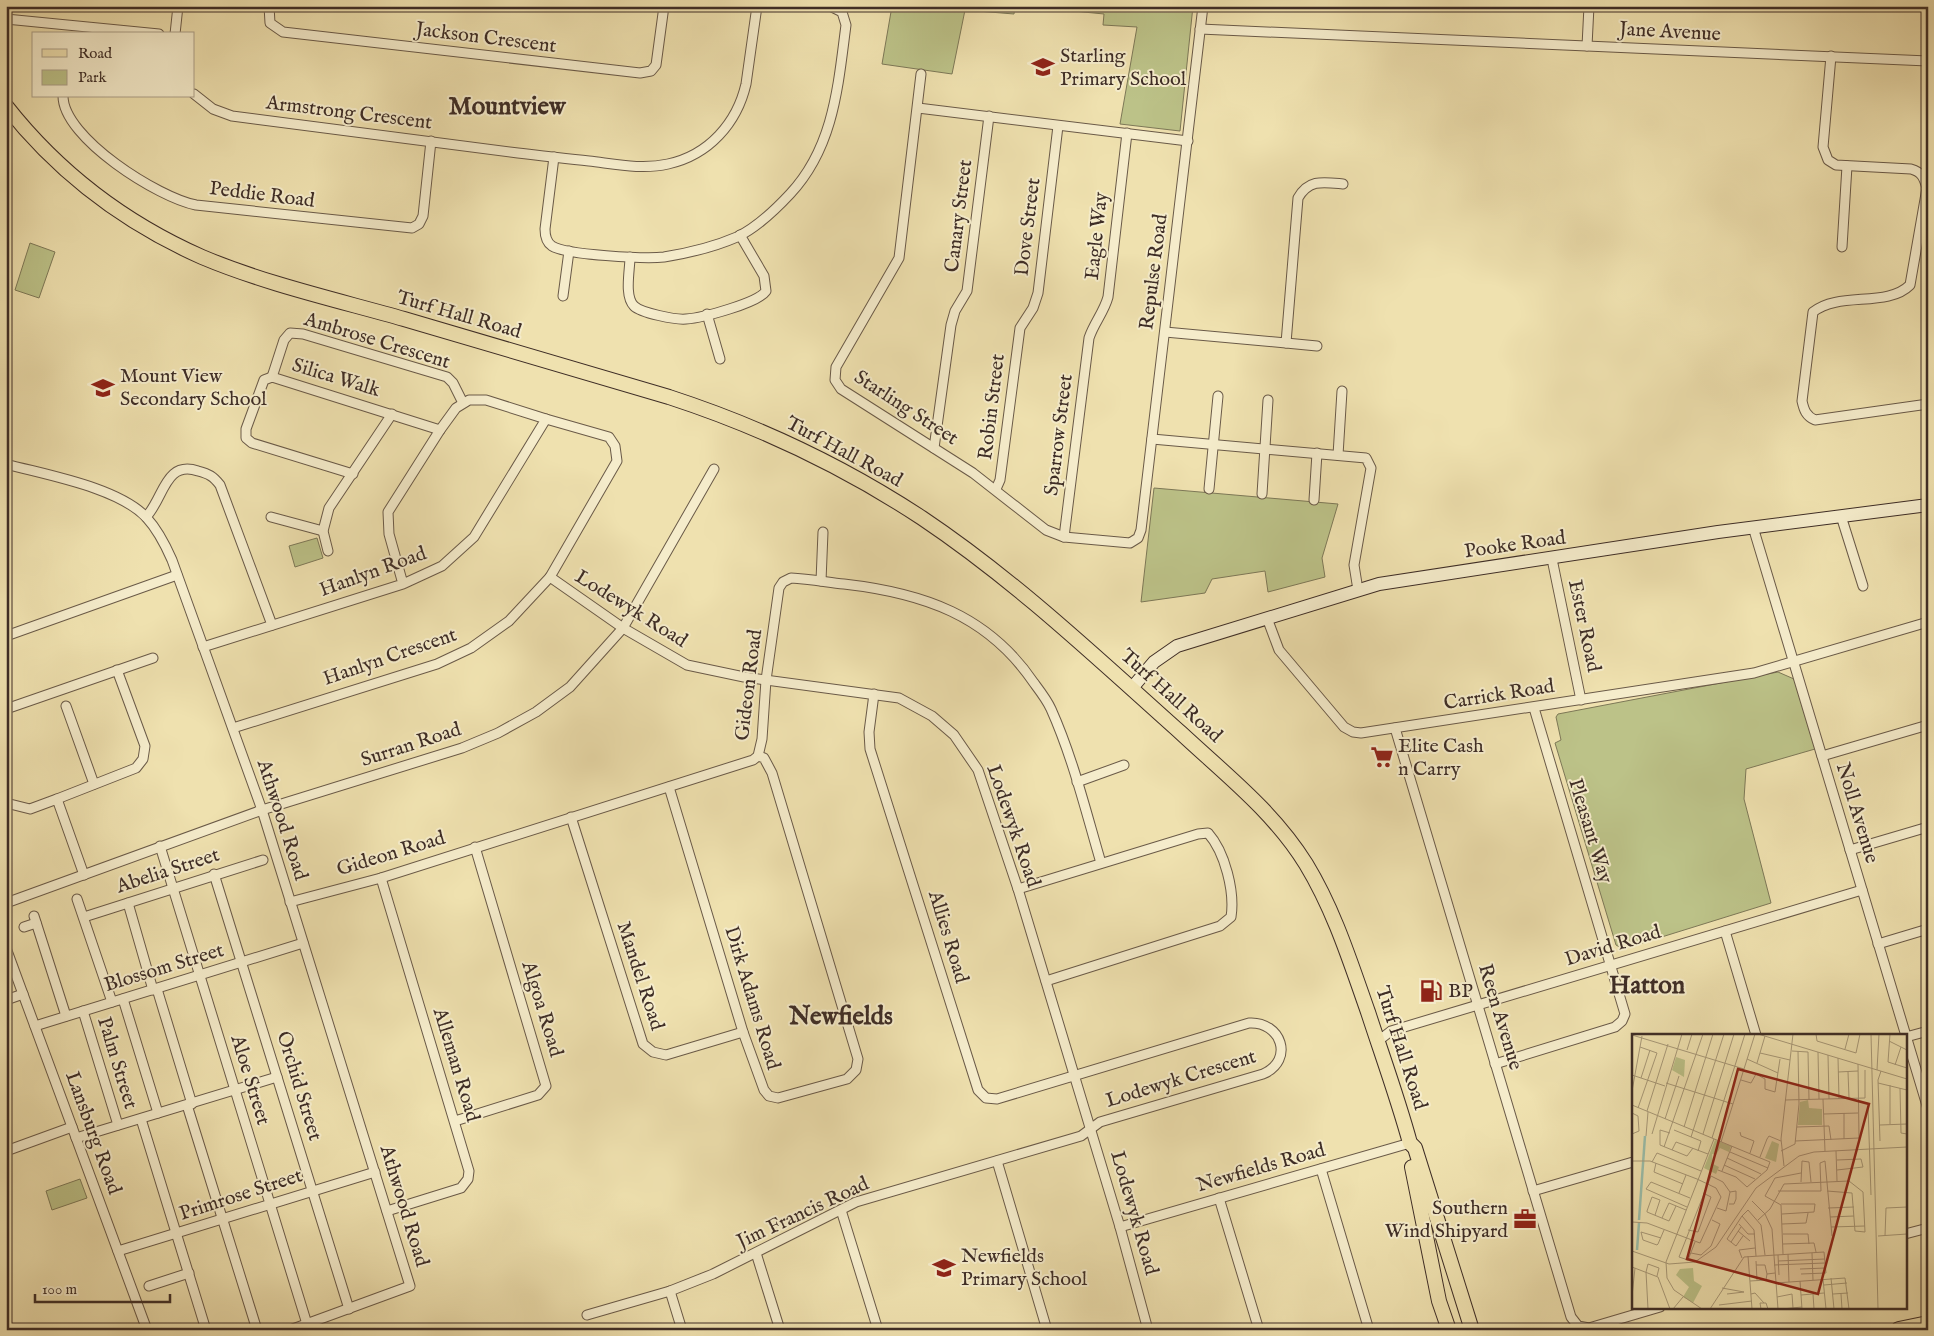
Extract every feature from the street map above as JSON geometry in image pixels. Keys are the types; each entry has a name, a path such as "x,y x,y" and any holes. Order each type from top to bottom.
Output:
{"highway":[{"path":"1899,1330 1928,1324"}],"main road":[{"name":"Turf Hall Road","path":"6,106 57,162 101,199 150,231 202,257 257,276 688,403 743,424 814,456 885,495 961,546 1062,627 1256,801 1296,850 1330,909 1378,1041 1410,1143 1409,1153 1439,1301 1449,1330"},
{"name":"Turf Hall Road","path":"1410,1143 1415,1148 1472,1330"}],"street":[{"path":"175,32 178,6"},
{"name":"Jackson Crescent","path":"269,6 270,23 283,32 640,73 651,72 656,65 664,6"},
{"name":"Armstrong Crescent","path":"195,95 213,109 232,116 554,157 652,166 680,160 710,144 731,121 743,97 757,6"},
{"path":"554,157 546,237 553,247 569,251 654,258 709,247 740,235 790,194 809,168 824,140 834,112 846,25 842,12 830,6"},
{"name":"Repulse Road","path":"1135,541 1141,530 1203,6"},
{"path":"1587,46 1588,6"},
{"path":"6,19 69,30 114,32"},
{"name":"Jane Avenue","path":"1200,28 1928,61"},
{"path":"1831,56 1823,147 1828,160 1836,165 1911,169 1918,171 1924,178 1927,188 1913,277 1910,285 1897,294 1831,303 1820,306 1813,312 1802,401 1808,417 1815,420 1928,404"},
{"name":"Starling Street","path":"921,74 899,258 836,367 835,374 841,389 996,489 1046,530 1064,537 1127,544 1135,541"},
{"name":"Peddie Road","path":"63,98 65,109 71,121 106,156 165,194 196,205 412,228 419,224 422,216 431,141"},
{"path":"918,108 1188,141"},
{"name":"Canary Street","path":"934,448 953,317 967,291 989,116"},
{"name":"Dove Street","path":"1020,328 1033,308 1038,293 1058,126"},
{"name":"Eagle Way","path":"1089,338 1108,297 1127,133"},
{"path":"1842,247 1847,166"},
{"path":"1286,343 1298,198 1303,189 1311,183 1343,184"},
{"path":"630,257 630,298 635,308 642,312 685,319 754,300 766,291 764,276 740,235"},
{"path":"563,296 569,251"},
{"path":"708,314 720,359"},
{"name":"Robin Street","path":"996,489 1001,474 1020,328"},
{"path":"1165,332 1317,346"},
{"name":"Ambrose Crescent","path":"272,377 284,340 290,333 303,334 447,377 453,383 463,403"},
{"name":"Sparrow Street","path":"1064,537 1089,338"},
{"name":"Silica Walk","path":"353,474 252,443 246,438 246,429 264,380 272,377 440,430"},
{"path":"1338,455 1342,390"},
{"path":"1210,489 1218,396"},
{"path":"404,584 389,534 388,512 456,408 469,400 486,400 546,419"},
{"path":"1262,494 1268,400"},
{"name":"Silica Walk","path":"323,531 329,508 392,414"},
{"name":"Hanlyn Crescent","path":"233,728 437,664 471,648 509,621 550,577 618,461 615,446 609,437 546,419"},
{"name":"Hanlyn Road","path":"203,647 404,584 442,566 474,537 546,419"},
{"path":"1152,439 1363,456 1370,464 1354,565 1358,590"},
{"path":"1314,500 1316,453"},
{"name":"Athwood Road","path":"6,464 112,495 128,503 146,517 160,534 177,575 262,810 410,1286 349,1308"},
{"path":"146,517 153,510 172,474 179,469 188,468 214,476 220,485 272,625"},
{"name":"Surran Road","path":"6,903 262,810 462,748 498,733 536,712 570,687 623,628 714,469"},
{"name":"Pooke Road","path":"1132,688 1154,662 1168,650 1358,590 1400,581 1753,527 1928,505"},
{"path":"1841,516 1863,586"},
{"path":"271,517 323,531 328,550"},
{"name":"Noll Avenue","path":"1753,527 1905,1034"},
{"path":"821,581 823,532"},
{"name":"Ester Road","path":"1552,559 1581,700"},
{"path":"6,636 177,575"},
{"name":"Lodewyk Road","path":"550,577 623,628 687,665 766,680 899,698 932,716 954,735 978,770 1018,889 1120,1227 1148,1330"},
{"name":"Gideon Road","path":"290,902 381,878 745,764 758,756 762,739 766,680 780,588 783,582 791,578 887,589 920,598 962,616 991,635 1022,666 1050,707 1078,782 1101,863"},
{"name":"Carrick Road","path":"1267,618 1279,650 1344,727 1353,732 1361,733 1749,674 1794,663 1928,622"},
{"path":"6,709 153,658"},
{"path":"6,803 30,808 136,768 145,752 145,746 117,670"},
{"name":"Allies Road","path":"874,694 869,732 870,749 978,1090 986,1098 998,1099 1075,1076"},
{"path":"66,706 94,784"},
{"name":"Pleasant Way","path":"1496,1064 1619,1024 1624,1018 1625,1009 1534,708"},
{"path":"1822,756 1928,724"},
{"name":"Reen Avenue","path":"1395,728 1571,1317 1578,1326 1588,1328 1657,1308"},
{"name":"Dirk Adams Road","path":"669,787 760,1084 769,1096 774,1097 847,1079 856,1070 858,1059 772,773 764,758 758,756"},
{"path":"1078,782 1124,765"},
{"path":"57,799 84,875"},
{"name":"Mandel Road","path":"571,817 643,1044 653,1052 666,1055 743,1032"},
{"path":"1850,850 1928,827"},
{"path":"1018,889 1198,834 1208,833 1217,843 1234,898 1231,917 1220,926 1046,981"},
{"name":"Aloe Street","path":"160,846 307,1324"},
{"name":"Algoa Road","path":"455,1121 538,1095 546,1086 475,847"},
{"name":"Abelia Street","path":"84,917 214,874 263,860"},
{"name":"Orchid Street","path":"214,874 349,1308"},
{"name":"Alleman Road","path":"381,878 469,1171 465,1184 461,1188 387,1211"},
{"name":"David Road","path":"1378,1041 1390,1031 1862,890"},
{"path":"78,899 112,1002"},
{"path":"128,903 257,1330"},
{"path":"24,926 35,919 66,1016"},
{"path":"1878,944 1928,929"},
{"path":"1725,931 1756,1034"},
{"name":"Blossom Street","path":"35,1026 303,943"},
{"name":"Lansburg Road","path":"6,948 147,1330"},
{"path":"6,1000 24,994"},
{"path":"123,999 158,1113"},
{"name":"Palm Street","path":"83,1011 118,1125"},
{"name":"Lodewyk Crescent","path":"1075,1076 1249,1023 1263,1024 1270,1028 1280,1042 1279,1060 1269,1071 1100,1122 1091,1129"},
{"path":"1906,1037 1928,1031"},
{"name":"Noll Avenue","path":"1906,1037 1928,1109"},
{"path":"76,1138 277,1077"},
{"path":"141,1119 206,1330"},
{"path":"6,1151 72,1127"},
{"name":"Jim Francis Road","path":"587,1315 670,1291 714,1274 856,1202 1082,1136 1091,1129"},
{"name":"Newfields Road","path":"1120,1227 1410,1143"},
{"path":"997,1161 1047,1330"},
{"path":"1533,1191 1632,1162"},
{"path":"1322,1169 1369,1330"},
{"name":"Primrose Street","path":"118,1251 375,1172"},
{"path":"1219,1198 1259,1330"},
{"path":"841,1210 878,1330"},
{"path":"1906,1234 1928,1228"},
{"path":"756,1253 780,1330"},
{"path":"149,1286 189,1273"},
{"path":"670,1291 682,1330"},
{"path":"290,1330 349,1308"}],"green space":[{"path":"892,6 1015,6 1014,14 965,10 952,74 882,64"},
{"path":"1054,6 1193,6 1180,131 1120,124 1137,27 1103,25 1104,14 1053,9"},
{"path":"30,243 55,252 39,298 15,290"},
{"path":"1154,488 1338,504 1322,558 1325,577 1268,592 1265,571 1212,579 1205,593 1141,602"},
{"path":"317,538 323,558 295,567 289,546"},
{"path":"1778,672 1794,679 1815,749 1746,769 1744,799 1771,903 1623,949 1616,945 1555,743 1561,740 1556,717 1558,714"},
{"path":"80,1179 87,1198 52,1210 46,1191"}],"place":[{"name":"Starling Primary School","path":"1043,67"},
{"name":"Mount View Secondary School","path":"103,388"},
{"name":"Elite Cash n Carry","path":"1382,757"},
{"name":"BP","path":"1431,991"},
{"name":"Southern Wind Shipyard","path":"1525,1219"},
{"name":"Newfields Primary School","path":"944,1268"}],"district":[{"name":"Mountview","path":"507,107"},
{"name":"Hatton","path":"1647,986"},
{"name":"Newfields","path":"841,1017"}]}
